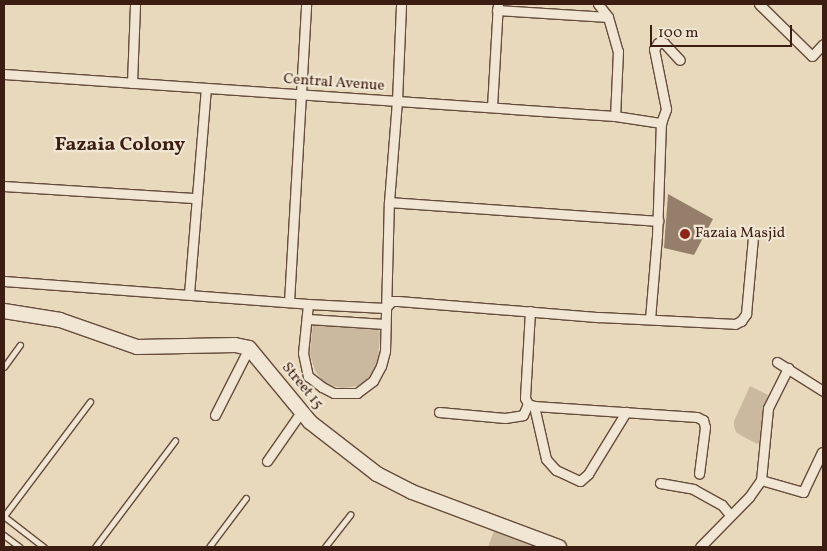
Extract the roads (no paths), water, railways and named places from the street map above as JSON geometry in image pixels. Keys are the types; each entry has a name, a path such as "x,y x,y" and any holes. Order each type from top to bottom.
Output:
{"street":[{"path":"132,83 135,4"},
{"path":"289,302 306,4"},
{"path":"308,304 308,319 303,353 308,376 322,387 334,393 357,393 373,381 383,358 389,202 398,101 401,4"},
{"path":"598,4 608,17 618,51 615,116"},
{"path":"759,4 812,56 823,44"},
{"path":"492,108 497,7 608,17"},
{"path":"650,320 658,221 661,123 666,109 654,49 658,43 664,43 680,60"},
{"name":"Central Avenue","path":"4,74 615,116 661,123"},
{"path":"189,294 206,89"},
{"path":"4,186 197,198"},
{"path":"389,202 658,221"},
{"path":"4,281 308,304 385,308 392,301 398,301 530,312 735,324 741,321 746,314 753,237"},
{"path":"4,310 60,320 137,347 234,345 249,348 215,415"},
{"path":"530,312 525,398 531,405 546,459 556,470 580,481 588,474 626,412"},
{"path":"308,319 385,324"},
{"name":"Street 15","path":"249,348 301,412 325,435 362,462 406,489 559,547"},
{"path":"776,362 823,391"},
{"path":"700,547 749,496 761,480 768,408 788,368"},
{"path":"439,412 505,418 523,415 531,405"},
{"path":"531,405 696,417 703,420 705,427 699,474"},
{"path":"267,461 301,412"},
{"path":"761,480 803,492 822,452"},
{"path":"660,483 693,489 722,505 730,515"}],"lane":[{"path":"4,367 20,346"},
{"path":"44,547 4,516 90,402"},
{"path":"95,547 176,441"},
{"path":"209,547 246,498"},
{"path":"325,547 350,515"},
{"path":"4,535 20,547"}],"place":[{"name":"Fazaia Masjid","path":"685,234"}],"district":[{"name":"Fazaia Colony","path":"120,145"}]}
